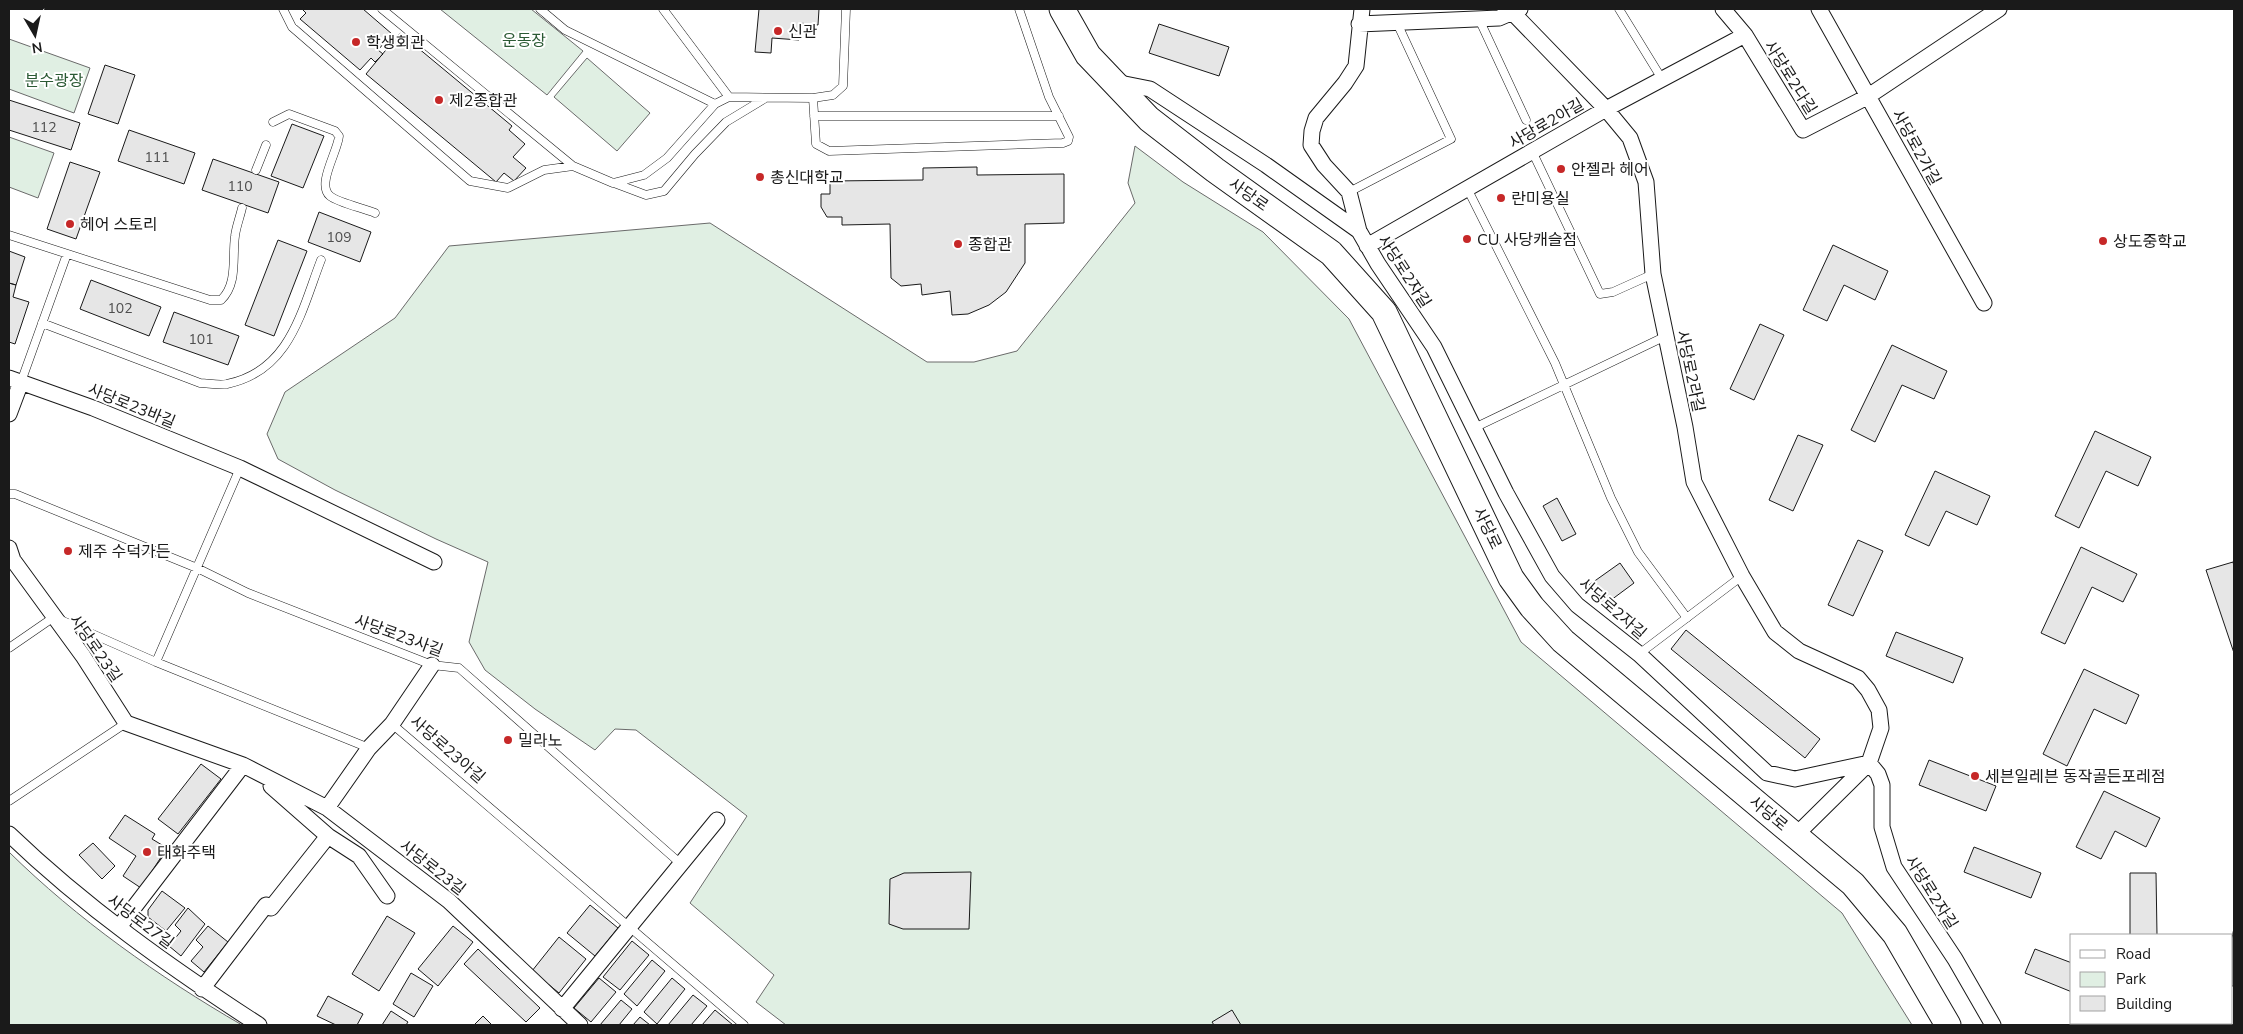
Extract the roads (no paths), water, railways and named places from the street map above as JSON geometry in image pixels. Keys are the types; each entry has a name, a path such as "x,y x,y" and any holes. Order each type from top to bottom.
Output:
{"main road":[{"name":"사당로","path":"1062,9 1088,54 1149,119 1215,170 1331,253 1384,312 1511,578 1532,607 1563,641 1853,884 1895,934 1948,1025"}],"street":[{"name":"사당로2자길","path":"1362,9 1356,66 1345,83 1316,118 1312,131 1311,145 1324,165 1349,192 1359,232 1366,246 1434,347 1510,502 1552,576 1577,605 1639,654 1767,773 1795,779 1869,763 1878,774 1882,785 1882,827 1894,867 1955,959 1993,1025"},
{"name":"사당로2다길","path":"1723,9 1745,35 1803,130 1867,97"},
{"name":"사당로2가길","path":"1820,9 1867,97 1874,104 1984,303"},
{"path":"1867,97 1999,9"},
{"path":"1359,24 1499,18 1517,11"},
{"name":"사당로2라길","path":"1517,11 1630,138 1646,182 1653,274 1685,427 1694,482 1742,576 1775,632 1799,652 1858,678 1868,690 1879,710 1881,728 1869,763"},
{"name":"사당로2아길","path":"1366,246 1606,109 1745,35"},
{"path":"1114,82 1150,89 1266,165 1359,232"},
{"path":"9,414 15,380"},
{"name":"사당로23바길","path":"15,380 93,408 240,468 434,562"},
{"name":"사당로23길","path":"10,557 83,656 126,723 243,766 327,808 449,901 580,1025"},
{"path":"392,724 432,665"},
{"name":"사당로23아길","path":"327,808 369,748 392,724"},
{"path":"1796,835 1869,763"},
{"path":"119,927 243,766"},
{"path":"259,775 328,836 359,856 387,896"},
{"path":"562,1009 717,820"},
{"name":"사당로27길","path":"9,834 45,869 119,927 202,989 259,1025"},
{"path":"202,989 266,905 271,908 328,836"}],"lane":[{"path":"283,9 292,27 470,181 508,188 544,170 573,166"},
{"path":"382,9 573,166 646,195 664,191 695,154 726,122 764,99"},
{"path":"540,9 565,30 715,104"},
{"path":"663,9 728,97"},
{"path":"613,183 644,175 667,158 715,104 728,97 764,99 813,98 833,95 843,86 846,9"},
{"path":"813,98 816,144 829,151 1063,143 1068,141 1069,137 1049,98 1019,9"},
{"path":"1619,9 1662,79"},
{"path":"1479,19 1526,120"},
{"path":"1349,192 1452,139 1397,23"},
{"path":"273,122 289,114 335,130 339,136 338,144 324,182 325,190 330,196 375,213"},
{"path":"814,116 1059,116"},
{"path":"256,170 266,145"},
{"path":"1532,151 1600,294 1613,292 1653,274"},
{"path":"1467,188 1564,385 1611,498 1638,552 1687,618"},
{"path":"9,235 210,300 221,300 228,293 233,276 232,262 235,234 242,208"},
{"path":"15,380 42,323 67,254"},
{"path":"42,323 200,383 226,384 251,376 275,360 289,341 320,260"},
{"path":"1474,428 1666,336"},
{"path":"156,662 240,468"},
{"name":"사당로23사길","path":"9,494 15,494 197,568 248,593 432,665 459,668 681,864"},
{"path":"1639,654 1742,576"},
{"path":"54,617 156,662 369,748"},
{"name":"사당로23길","path":"9,648 54,617"},
{"path":"9,801 126,723"},
{"name":"사당로23아길","path":"392,724 744,1025"}],"place":[{"name":"신관","path":"778,31"},
{"name":"학생회관","path":"356,42"},
{"name":"제2종합관","path":"439,100"},
{"name":"안젤라 헤어","path":"1561,169"},
{"name":"총신대학교","path":"760,177"},
{"name":"란미용실","path":"1501,198"},
{"name":"헤어 스토리","path":"70,224"},
{"name":"CU 사당캐슬점","path":"1467,239"},
{"name":"상도중학교","path":"2103,241"},
{"name":"종합관","path":"958,244"},
{"name":"제주 수덕가든","path":"68,551"},
{"name":"밀라노","path":"508,740"},
{"name":"세븐일레븐 동작골든포레점","path":"1975,776"},
{"name":"태화주택","path":"147,852"}],"park label":[{"name":"운동장","path":"524,40"},
{"name":"분수광장","path":"54,80"}]}
